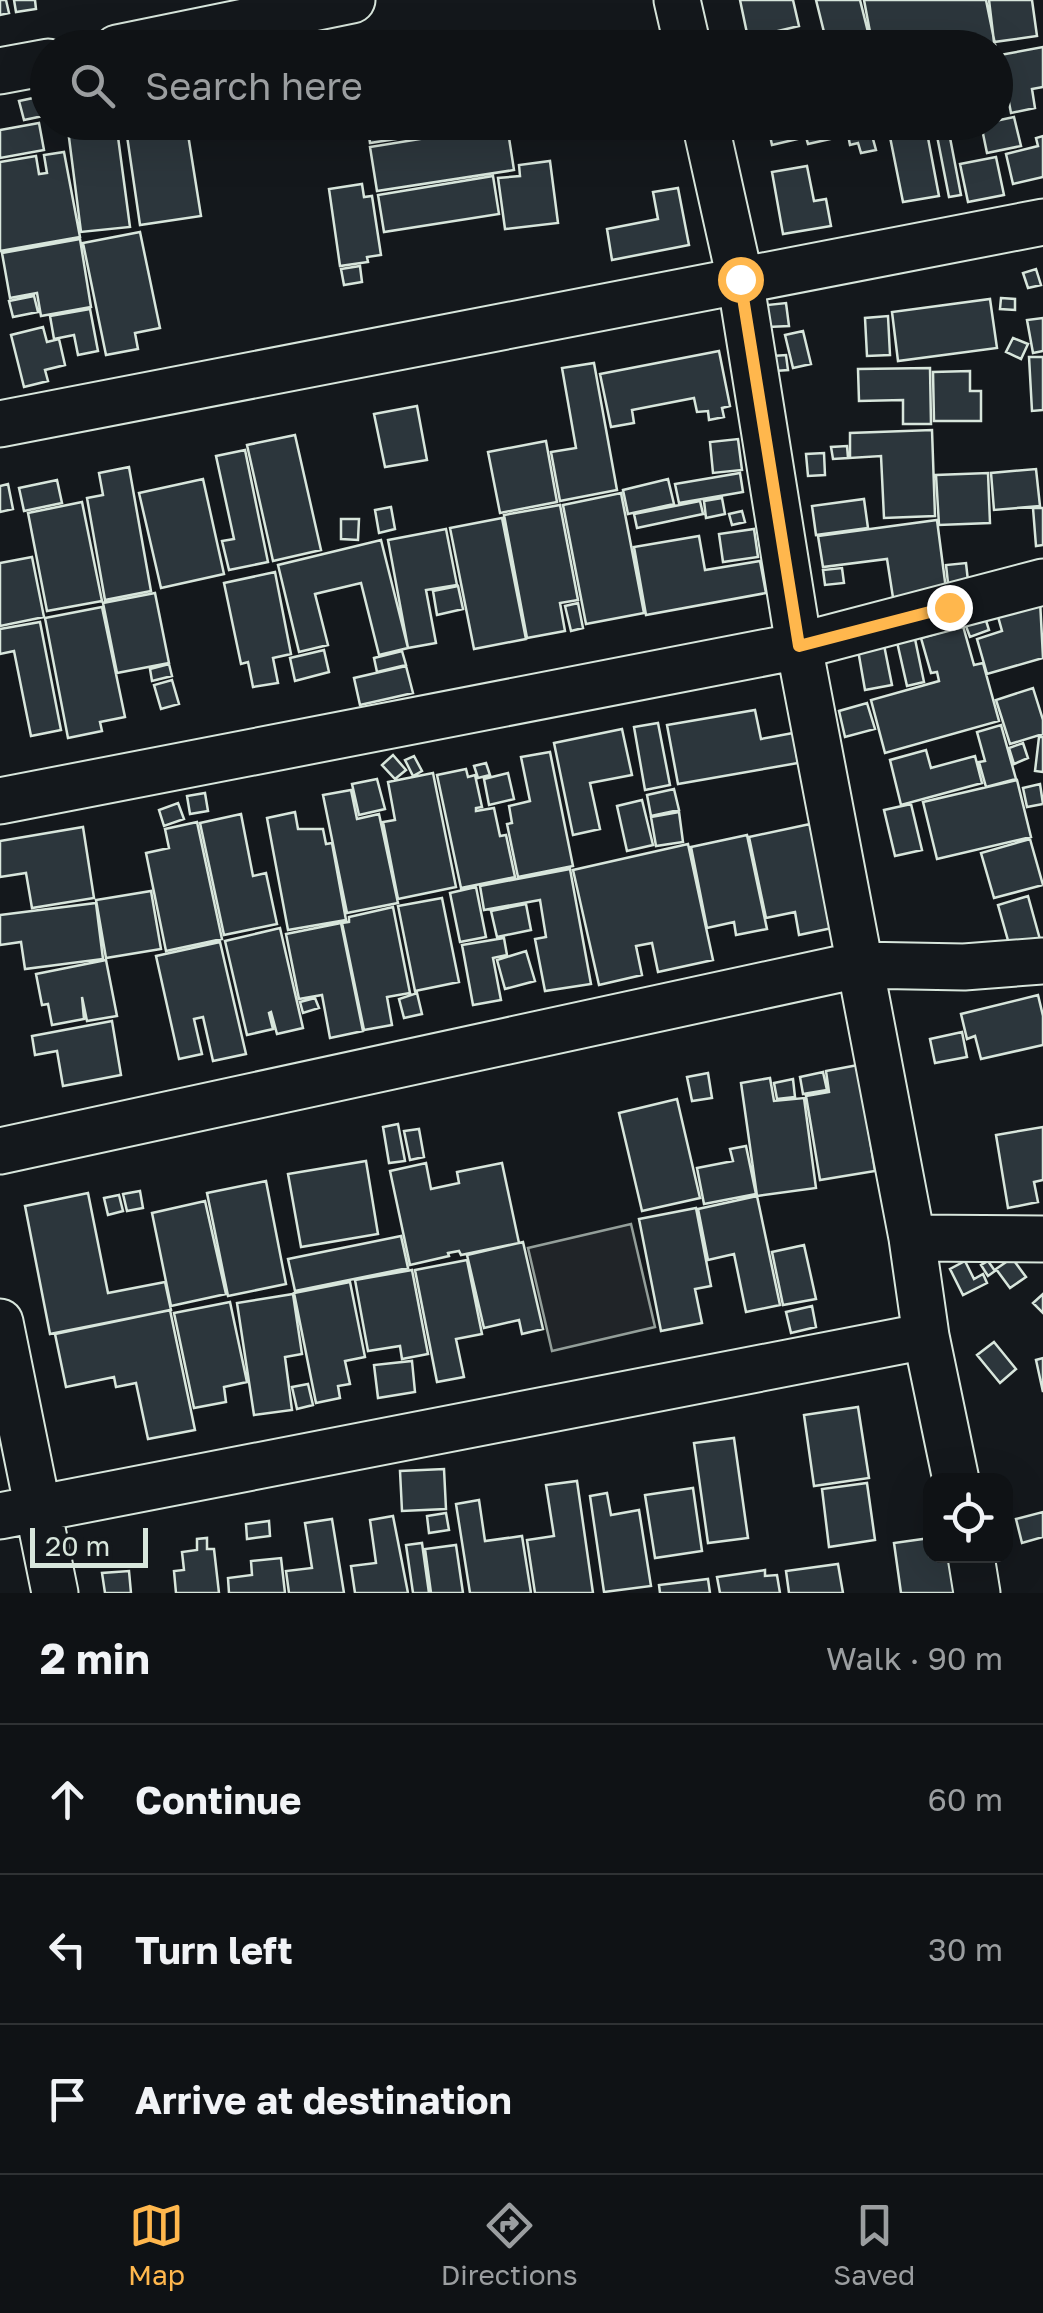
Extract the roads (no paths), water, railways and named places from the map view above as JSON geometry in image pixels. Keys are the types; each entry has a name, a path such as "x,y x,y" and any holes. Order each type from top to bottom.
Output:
{"street":[{"path":"206,30 352,0"},
{"path":"677,0 684,30"},
{"path":"0,71 30,65"},
{"path":"709,140 740,279 799,646 955,1473"},
{"path":"0,424 1043,222"},
{"path":"0,801 799,646 1043,582"},
{"path":"0,1151 858,966 964,967 1043,962"},
{"path":"912,1238 1043,1239"},
{"path":"0,1322 19,1512 55,1593"},
{"path":"19,1512 926,1336"},
{"path":"972,1563 976,1593"}]}
